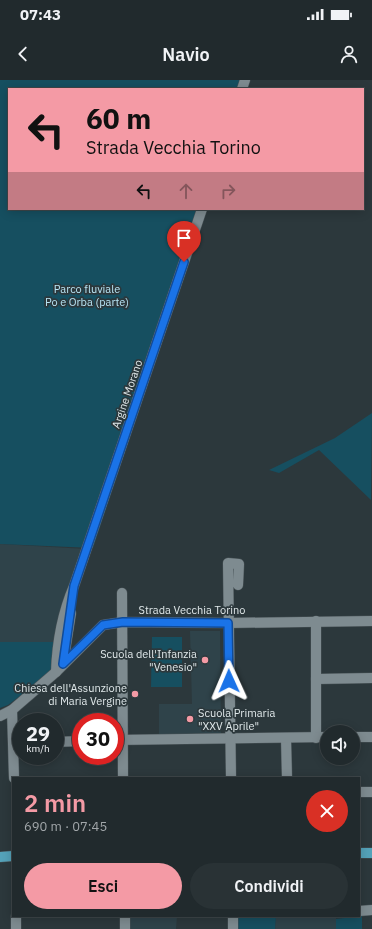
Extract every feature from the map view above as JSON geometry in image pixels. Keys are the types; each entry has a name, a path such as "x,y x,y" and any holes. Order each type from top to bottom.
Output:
{"main road":[{"path":"360,853 372,853"},
{"path":"0,856 12,856"}],"street":[{"name":"Argine Morano","path":"56,672 57,643 65,611 202,210"},
{"path":"231,777 228,563 239,564 238,586"},
{"name":"Argine Morano","path":"63,664 75,583"},
{"path":"120,713 123,622 122,593"},
{"name":"Strada Vecchia Torino","path":"0,716 12,710 56,672 103,625 123,622 228,623 372,621"},
{"path":"316,622 316,738"},
{"path":"316,678 372,678"},
{"path":"360,737 372,737"},
{"path":"286,738 287,777"},
{"path":"124,740 320,738"},
{"path":"14,777 15,765"},
{"path":"122,765 123,777"},
{"path":"360,792 372,792"},
{"path":"360,911 372,910"},
{"path":"16,917 16,929"},
{"path":"125,917 125,929"},
{"path":"233,917 233,929"}],"shaded area":[{"path":"0,544 86,549 57,642 0,642"},
{"name":"Scuola Primaria \"XXV Aprile\"","path":"190,631 220,631 221,734 159,735 159,704 192,704"},
{"path":"128,917 177,917 176,929 128,929"},
{"path":"276,917 336,917 336,929 275,929"}],"green space":[{"name":"Parco fluviale Po e Orba (parte)","path":"0,80 249,80 246,88 8,88 8,210 206,210 93,548 0,544"},
{"path":"372,413 371,500 319,450 279,473 269,470 335,438"},
{"path":"152,637 182,637 182,687 151,687"},
{"path":"0,642 57,642 52,672 8,705 0,708"},
{"path":"362,916 362,929 336,929 336,919"},
{"path":"237,917 276,917 275,929 237,929"}],"place":[{"name":"Scuola dell'Infanzia \"Venesio\"","path":"205,660"},
{"name":"Chiesa dell'Assunzione di Maria Vergine","path":"135,694"},
{"name":"Scuola Primaria \"XXV Aprile\"","path":"190,719"}],"route":[{"path":"184,262 74,586 63,664 103,625 123,622 228,623 229,681"}]}
